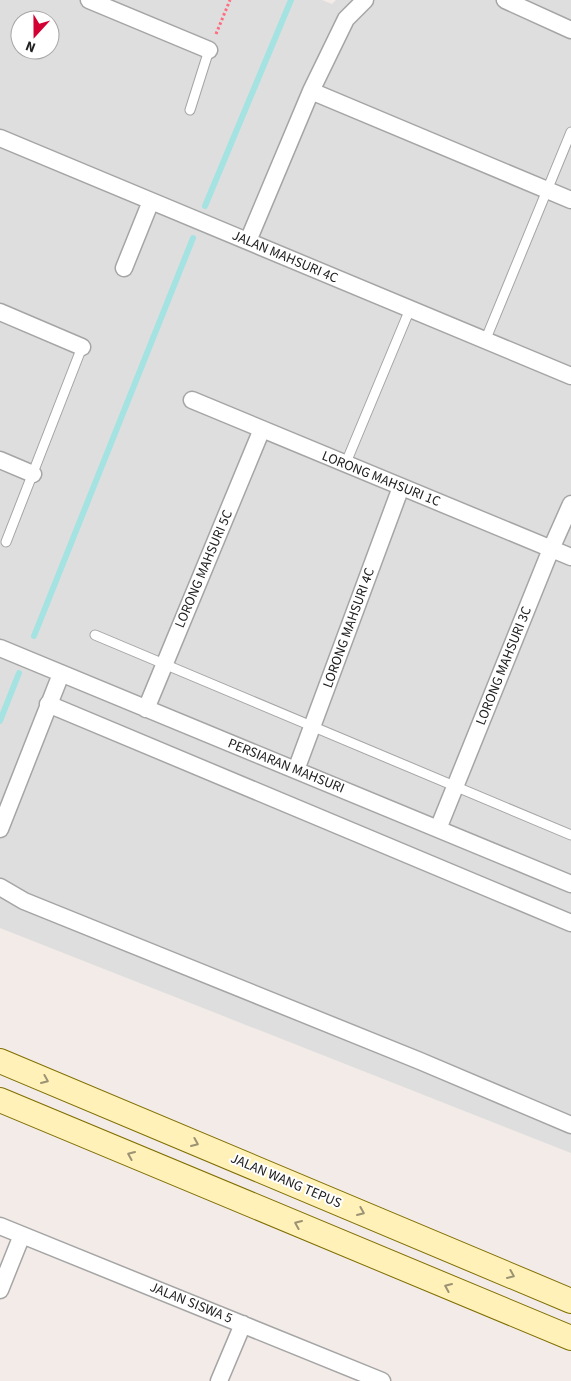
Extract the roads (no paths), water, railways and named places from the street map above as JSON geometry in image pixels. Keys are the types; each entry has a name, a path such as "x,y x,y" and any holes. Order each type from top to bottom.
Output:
{"main road":[{"name":"JALAN WANG TEPUS","path":"0,1061 571,1301"},
{"path":"0,1100 571,1338"}],"street":[{"path":"89,0 209,50"},
{"path":"248,242 311,91 346,19 365,0"},
{"path":"505,0 571,30"},
{"path":"311,91 571,200"},
{"name":"JALAN MAHSURI 4C","path":"0,138 571,376"},
{"path":"124,268 151,200"},
{"path":"0,312 82,347"},
{"name":"LORONG MAHSURI 1C","path":"192,400 571,557"},
{"name":"LORONG MAHSURI 5C","path":"146,709 262,429"},
{"path":"0,460 33,474"},
{"name":"LORONG MAHSURI 4C","path":"296,770 401,487"},
{"name":"LORONG MAHSURI 3C","path":"438,829 571,504"},
{"name":"PERSIARAN MAHSURI","path":"0,648 571,884"},
{"path":"0,829 61,674"},
{"path":"48,704 571,923"},
{"path":"0,887 24,901 411,1057 571,1125"},
{"name":"JALAN SISWA 5","path":"0,1226 382,1381"},
{"path":"0,1290 22,1235"},
{"path":"219,1381 243,1324"}],"lane":[{"path":"190,110 209,50"},
{"path":"485,340 571,132"},
{"path":"345,465 410,309"},
{"path":"6,542 82,347"},
{"path":"95,635 571,835"}],"waterway":[{"path":"205,206 291,0"},
{"path":"34,636 193,238"},
{"path":"0,721 19,673"}]}
